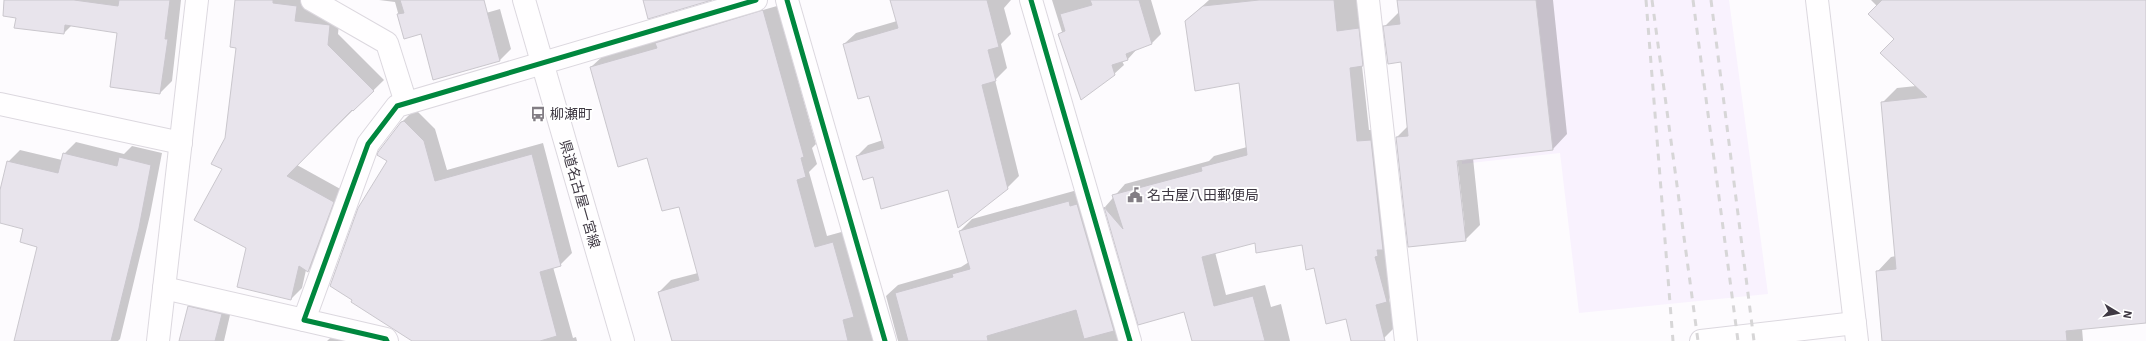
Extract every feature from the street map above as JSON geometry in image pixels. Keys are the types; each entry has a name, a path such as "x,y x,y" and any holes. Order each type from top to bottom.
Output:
{"street":[{"path":"158,341 197,0"},
{"path":"312,0 387,43 406,103"},
{"name":"県道名古屋一宮線","path":"524,0 623,341"},
{"path":"304,320 368,144 397,106 756,0"},
{"path":"786,0 885,341"},
{"path":"1032,0 1130,341"},
{"path":"1368,0 1406,341"},
{"path":"1700,341 1856,332 1817,0"},
{"path":"0,104 181,144"},
{"path":"164,288 386,339 387,341"}],"shaded area":[{"path":"1447,0 1729,0 1768,294 1579,313 1560,153 1462,164"}],"building":[{"path":"4,0 74,0 118,6 119,0 170,0 165,39 168,39 160,94 110,87 117,33 65,25 64,34 14,28 16,18 3,16"},
{"path":"235,0 273,0 273,3 297,6 295,21 330,25 328,45 374,91 353,111 352,110 287,176 334,202 308,272 299,266 291,300 237,287 246,248 194,220 222,169 211,164 225,138 236,48 230,47"},
{"path":"400,0 484,0 500,61 433,80 421,34 404,39 397,14 404,13"},
{"path":"643,0 712,0 648,19"},
{"path":"890,0 987,0 999,47 988,50 996,81 982,85 1008,189 958,228 948,190 881,209 873,177 863,180 856,156 884,148 869,96 858,99 843,44 898,28"},
{"path":"1090,0 1139,0 1152,44 1126,54 1128,60 1112,65 1115,75 1081,100 1058,34 1065,31 1060,14 1092,5"},
{"path":"1259,0 1334,0 1337,31 1359,28 1363,66 1350,68 1357,141 1371,140 1383,250 1377,250 1378,256 1375,257 1387,302 1376,305 1385,341 1351,341 1346,319 1326,324 1314,268 1306,270 1302,245 1256,253 1255,243 1202,257 1214,306 1253,296 1265,341 1192,341 1184,312 1138,325 1104,207 1123,229 1112,195 1202,171 1201,167 1247,155 1239,83 1195,91 1185,21 1203,6"},
{"path":"1397,0 1536,0 1553,150 1457,161 1466,241 1408,247 1396,137 1408,136 1401,62 1388,64 1383,26 1400,24"},
{"path":"1882,0 2146,0 2146,323 2066,331 2067,341 1882,341 1876,271 1896,269 1881,102 1927,97 1880,53 1894,39 1868,14"},
{"path":"763,10 804,157 801,158 806,177 797,180 815,247 833,242 854,317 843,320 848,341 672,341 658,292 699,280 679,207 662,211 647,158 618,167 590,67 657,48 655,43"},
{"path":"404,121 424,141 435,181 532,154 561,266 540,272 557,336 540,341 412,341 351,302 352,300 330,286 358,208 387,161 377,155 378,152 401,122"},
{"path":"63,153 117,166 119,157 151,165 139,228 111,341 14,341 37,247 20,242 23,229 0,223 0,190 7,161 58,173"},
{"path":"1069,201 1070,206 1077,204 1114,331 1084,339 1076,310 987,336 988,341 908,341 895,293 953,277 952,274 970,269 959,231"},
{"path":"188,306 222,314 215,341 179,341"}],"railway":[{"path":"1646,0 1673,341"},
{"path":"1652,0 1698,341"},
{"path":"1693,0 1738,341"},
{"path":"1711,0 1754,341"}],"cycle path":[{"path":"387,341 386,339 304,320 368,144 397,106 756,0"},
{"path":"787,0 885,341"},
{"path":"1031,0 1130,341"}],"place":[{"name":"柳瀬町","path":"538,114"},
{"name":"名古屋八田郵便局","path":"1135,195"}]}
